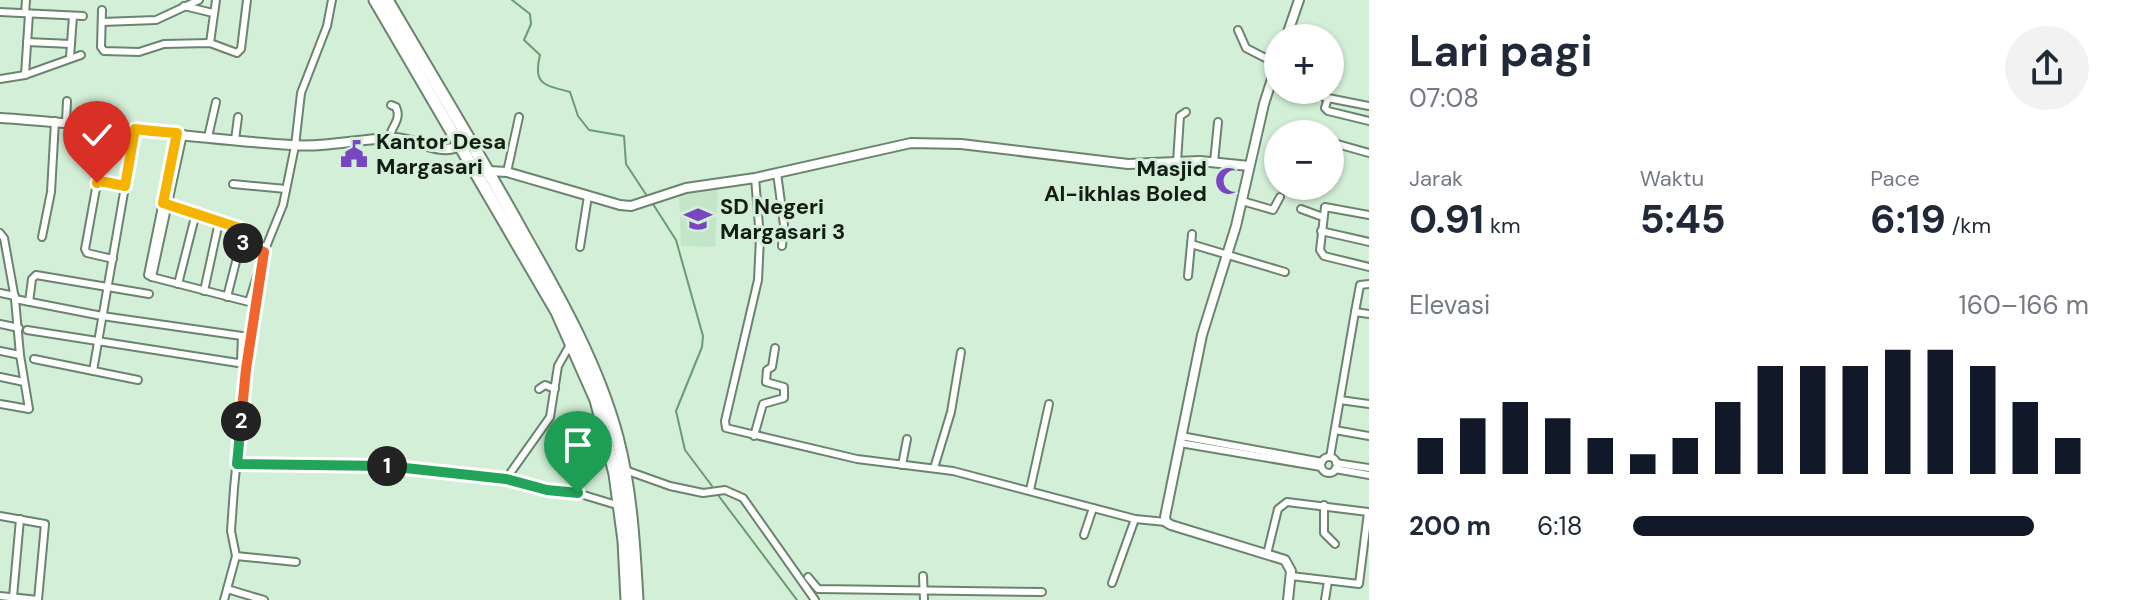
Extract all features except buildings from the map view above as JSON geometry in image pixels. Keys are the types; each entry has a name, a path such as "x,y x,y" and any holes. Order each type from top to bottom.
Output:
{"highway":[{"path":"375,0 551,301 596,400 620,506 627,600"},
{"path":"387,0 566,310 605,400 625,470 634,541 637,600"}],"street":[{"path":"25,75 26,0"},
{"path":"177,0 182,8 213,13"},
{"path":"102,22 156,20 199,0"},
{"path":"210,43 216,0"},
{"path":"102,10 101,47 104,51 139,52 164,44 210,43 239,52 247,0"},
{"path":"180,134 152,277 251,302 263,252 277,224 286,189 301,93 327,26 332,0"},
{"path":"1291,24 1299,0"},
{"path":"0,12 83,16"},
{"path":"70,57 73,16"},
{"path":"1238,30 1246,48 1264,56"},
{"path":"27,42 71,44"},
{"path":"61,43 61,62"},
{"path":"0,79 25,75 81,55"},
{"path":"66,122 67,101"},
{"path":"1344,101 1369,106"},
{"path":"208,137 216,102"},
{"path":"1166,522 1202,335 1267,104"},
{"path":"1326,104 1328,111 1369,121"},
{"path":"389,139 390,130 398,120 396,107 391,105"},
{"path":"1177,162 1180,116 1186,112"},
{"path":"235,140 238,117"},
{"path":"507,172 519,117"},
{"path":"0,118 295,146 389,139 409,140 439,150 453,150 460,146"},
{"path":"42,237 51,192 55,121"},
{"path":"1214,162 1218,122"},
{"path":"93,371 135,129"},
{"path":"488,171 507,172 631,206 686,188 755,178 911,143 961,144 1128,164 1214,162 1249,166"},
{"path":"1344,146 1369,153"},
{"path":"777,173 784,225 782,246"},
{"path":"755,178 760,238 758,280 724,424 726,428 857,459 934,468 1135,519 1166,522 1287,562 1291,576 1288,600"},
{"path":"113,259 87,253 85,249 97,183 125,186"},
{"path":"233,184 286,189"},
{"path":"580,247 588,196"},
{"path":"1242,201 1273,210 1278,200"},
{"path":"166,205 239,228 241,242 227,297"},
{"path":"1369,215 1327,206 1320,250 1323,256 1369,267"},
{"path":"1301,209 1323,217"},
{"path":"178,284 196,213"},
{"path":"204,291 219,222"},
{"path":"1321,231 1369,242"},
{"path":"0,233 4,238 15,298 29,409 0,404"},
{"path":"1188,276 1192,234"},
{"path":"241,242 263,252"},
{"path":"1191,244 1285,272"},
{"path":"224,600 236,556 231,527 246,369 263,252"},
{"path":"0,262 9,264"},
{"path":"29,302 34,275 149,294"},
{"path":"1321,464 1327,473 1334,463 1335,430 1360,285 1369,284"},
{"path":"0,293 29,302 102,316 242,336 241,361 98,343 27,330"},
{"path":"1355,312 1369,314"},
{"path":"0,324 19,328"},
{"path":"506,479 550,417 558,366 571,343"},
{"path":"754,436 763,404 784,398 784,387 766,382 775,348"},
{"path":"0,351 20,355"},
{"path":"934,468 951,412 961,352"},
{"path":"34,359 138,380"},
{"path":"0,377 24,382"},
{"path":"539,389 545,385 555,389"},
{"path":"1340,400 1369,404"},
{"path":"1030,490 1049,404"},
{"path":"1335,430 1369,436"},
{"path":"902,465 907,439"},
{"path":"1181,439 1321,464 1369,468"},
{"path":"1334,463 1369,475"},
{"path":"237,464 380,465 506,479 547,490 578,493 620,506"},
{"path":"625,470 698,492 725,490 743,498 815,600"},
{"path":"626,485 647,479"},
{"path":"1267,554 1281,505 1292,501 1369,512 1366,558 1359,584"},
{"path":"1324,505 1324,531 1335,544"},
{"path":"1084,535 1093,508"},
{"path":"0,516 43,523 45,526 38,600 0,596"},
{"path":"13,597 20,519"},
{"path":"1112,583 1135,519"},
{"path":"236,556 296,562"},
{"path":"923,576 924,596"},
{"path":"1291,576 1369,584"},
{"path":"808,577 818,589 924,596 1042,592"},
{"path":"1325,600 1328,581"},
{"path":"227,589 264,600"}],"shaded area":[{"name":"SD Negeri Margasari 3","path":"718,188 715,247 681,246 679,192"}],"waterway":[{"path":"512,0 530,14 531,24 524,40 540,55 540,79 548,86 570,92 578,116 589,130 624,136 626,164 647,196"},
{"path":"651,201 676,240 703,336 702,347 676,411 685,450 712,486"},
{"path":"718,495 797,600"}],"place":[{"name":"Kantor Desa Margasari","path":"354,154"},
{"name":"Masjid Al-ikhlas Boled","path":"1229,181"},
{"name":"SD Negeri Margasari 3","path":"698,219"}],"route":[{"path":"97,183 125,186 135,129 177,133 163,203 239,228 241,242 264,252 246,369 237,464 380,465 506,479 547,490 578,493"}]}
